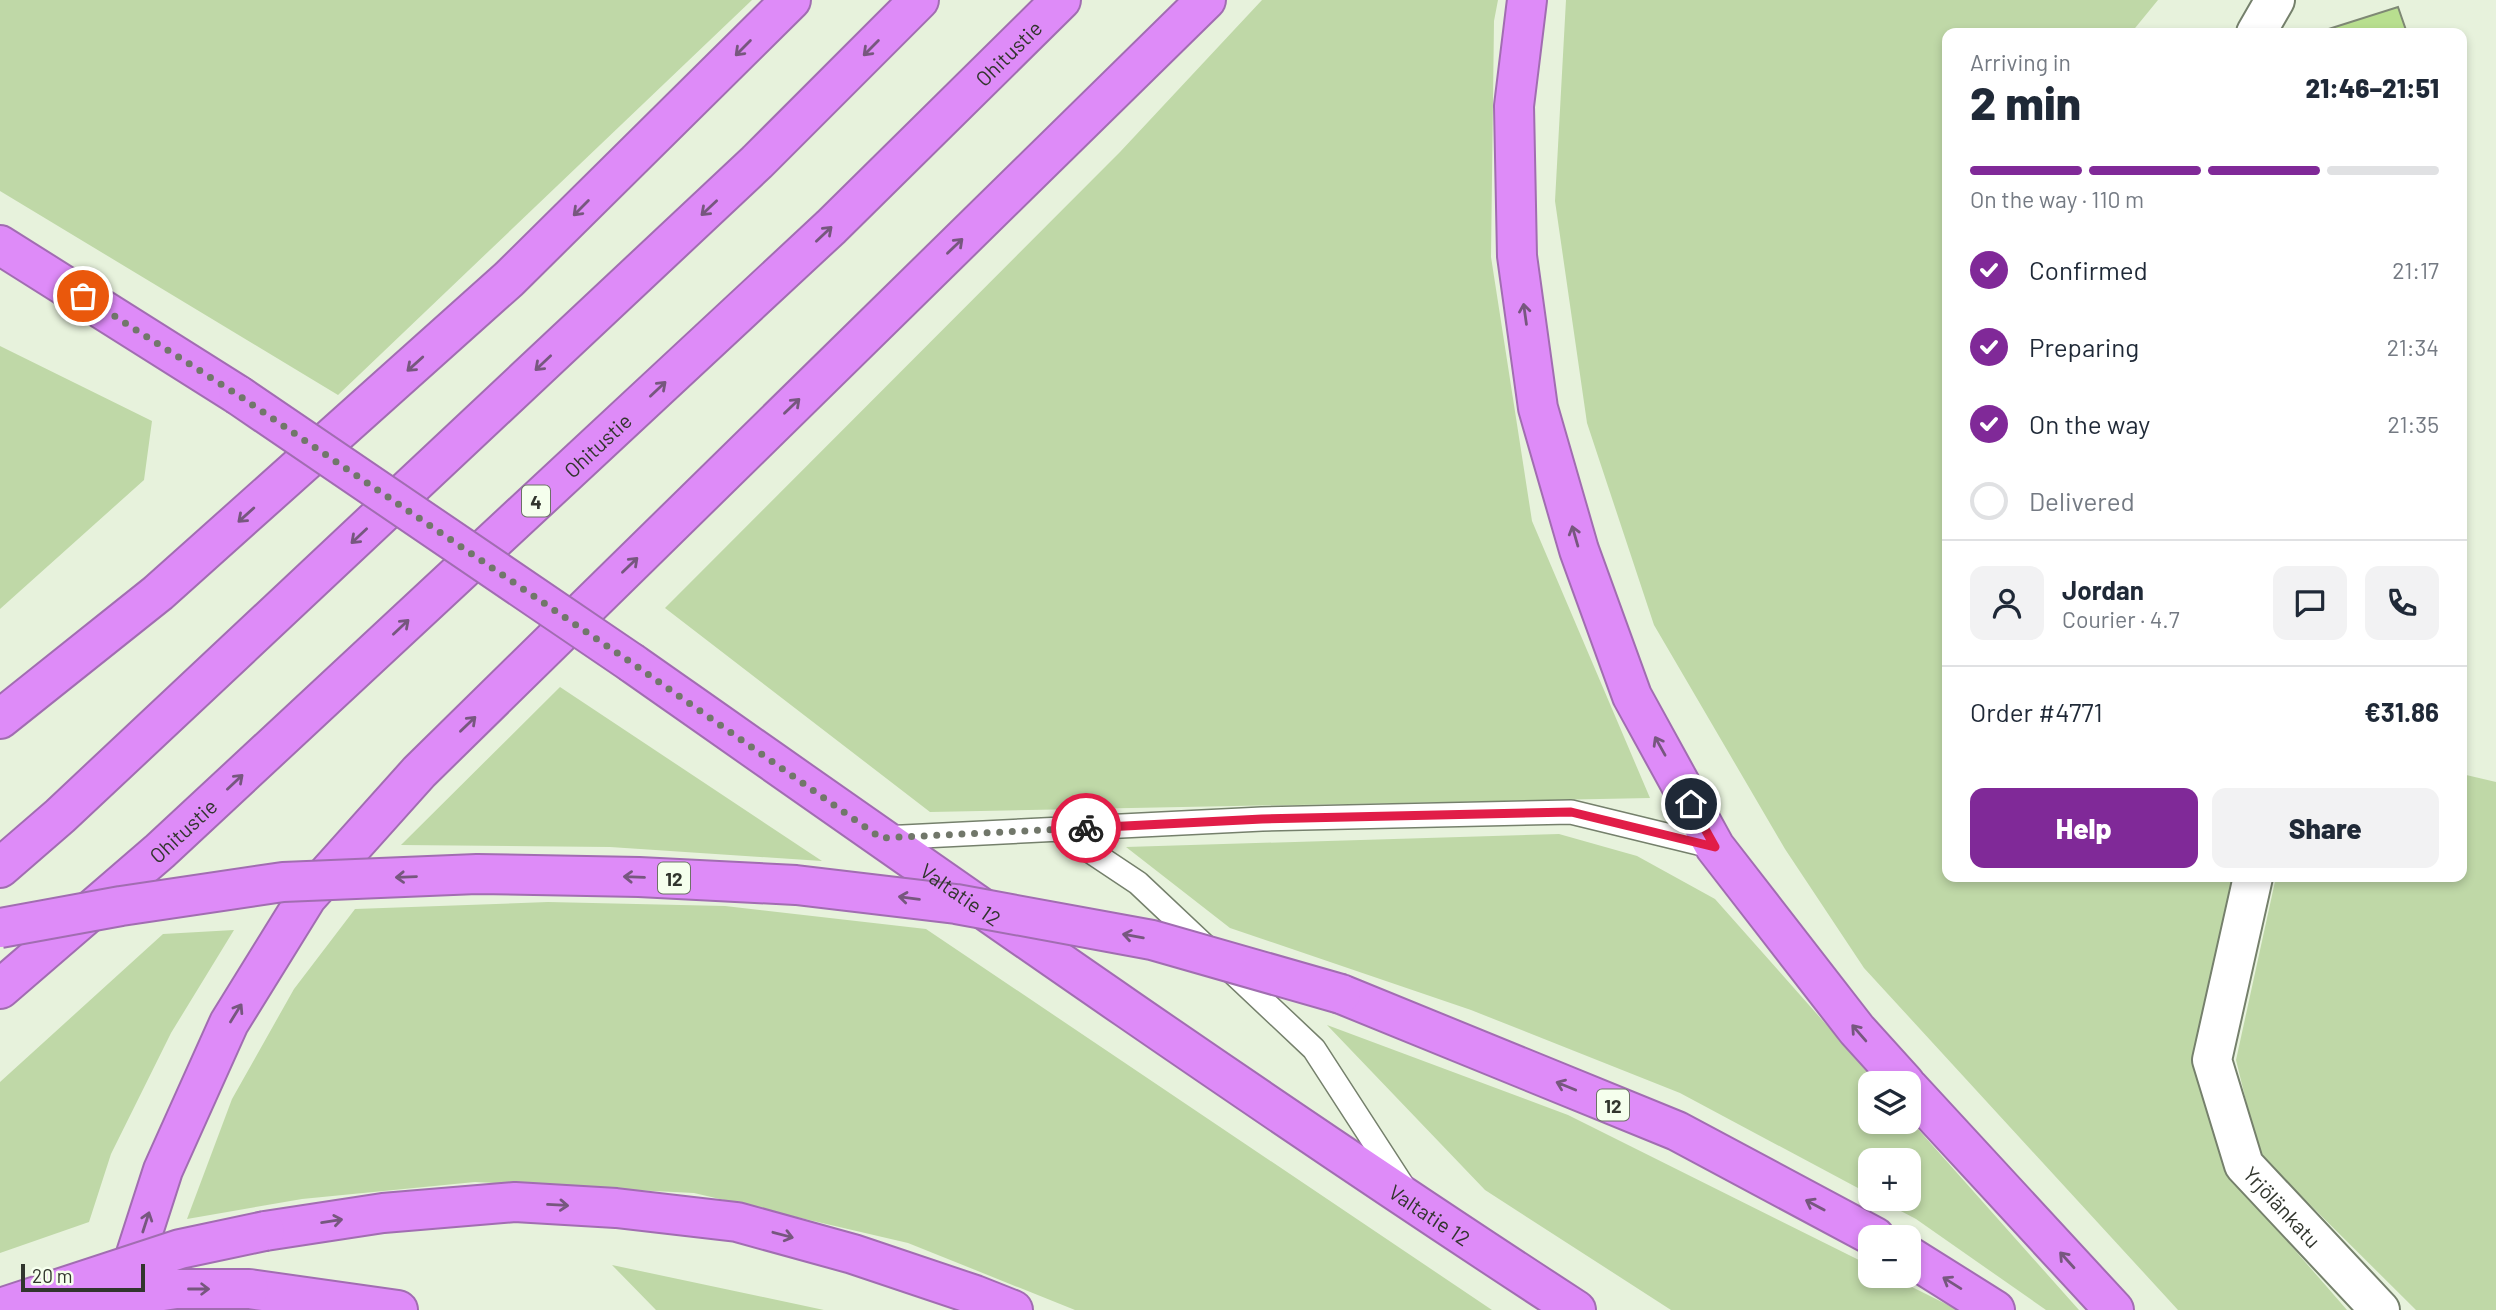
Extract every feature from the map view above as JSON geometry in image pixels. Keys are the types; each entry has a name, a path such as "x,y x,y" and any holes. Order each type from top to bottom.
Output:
{"highway":[{"path":"0,719 158,593 509,279 791,0"},
{"path":"0,868 60,816 757,163 919,0"},
{"name":"Ohitustie","path":"0,989 160,851 831,227 1060,0"},
{"path":"118,1310 163,1170 229,1023 307,897 419,772 1206,0"},
{"path":"1527,0 1514,106 1517,256 1538,408 1579,550 1632,696 1715,847 1857,1030 1894,1071"},
{"name":"Valtatie 12","path":"0,245 238,395 632,663 1416,1206 1576,1310"},
{"path":"0,261 39,268"},
{"name":"12","path":"0,928 121,906 283,882 477,874 639,877 796,885 956,904 1152,940 1340,994 1677,1130 1858,1228"},
{"path":"1921,1101 2114,1310"},
{"path":"0,1308 180,1249 265,1231 383,1213 514,1202 616,1208 737,1222 853,1254 1013,1310"},
{"path":"1921,1264 1995,1310"},
{"path":"34,1310 176,1289 249,1289 398,1310"}],"street":[{"path":"2259,28 2275,0"},
{"name":"Yrjölänkatu","path":"2252,882 2213,1060 2244,1165 2380,1310"}],"lane":[{"path":"881,838 1262,819 1571,812 1715,847"},
{"path":"1057,829 1138,883 1314,1049 1416,1206"}],"green space":[{"path":"0,0 752,0 338,395 0,191"},
{"path":"1262,0 1498,0 1494,21 1491,257 1532,521 1650,798 930,812 665,608 1120,152"},
{"path":"1566,0 2158,0 2135,28 1942,28 1942,882 2240,882 2226,1171 2347,1310 2178,1310 1864,968 1785,849 1654,625 1587,423 1555,201"},
{"path":"0,346 152,421 144,480 0,609"},
{"path":"560,687 822,861 610,847 401,845"},
{"path":"2467,775 2496,782 2496,1310 2416,1310 2259,1154 2236,1060 2275,882 2467,882"},
{"path":"1559,834 1637,856 1715,899 1867,1071 1858,1071 1858,1134 1921,1132 2079,1310 2046,1310 1901,1211 1921,1211 1921,1148 1858,1148 1858,1188 1680,1093 1471,1010 1230,928 1126,847"},
{"path":"548,902 725,906 926,929 1492,1310 1075,1310 908,1243 694,1193 475,1182 302,1199 187,1219 232,1099 294,989 355,909"},
{"path":"234,930 171,1033 111,1154 89,1222 0,1253 0,1082 163,934"},
{"path":"1327,1025 1568,1115 1858,1260 1858,1288 1914,1288 1958,1310 1671,1310 1485,1190"},
{"path":"612,1265 824,1310 656,1310"}],"building":[{"path":"2398,7 2405,28 2332,28"}],"way so far":[{"path":"83,296 238,395 632,663 881,838 1086,828"}],"route":[{"path":"1086,828 1262,819 1571,812 1715,847 1691,804"}]}
